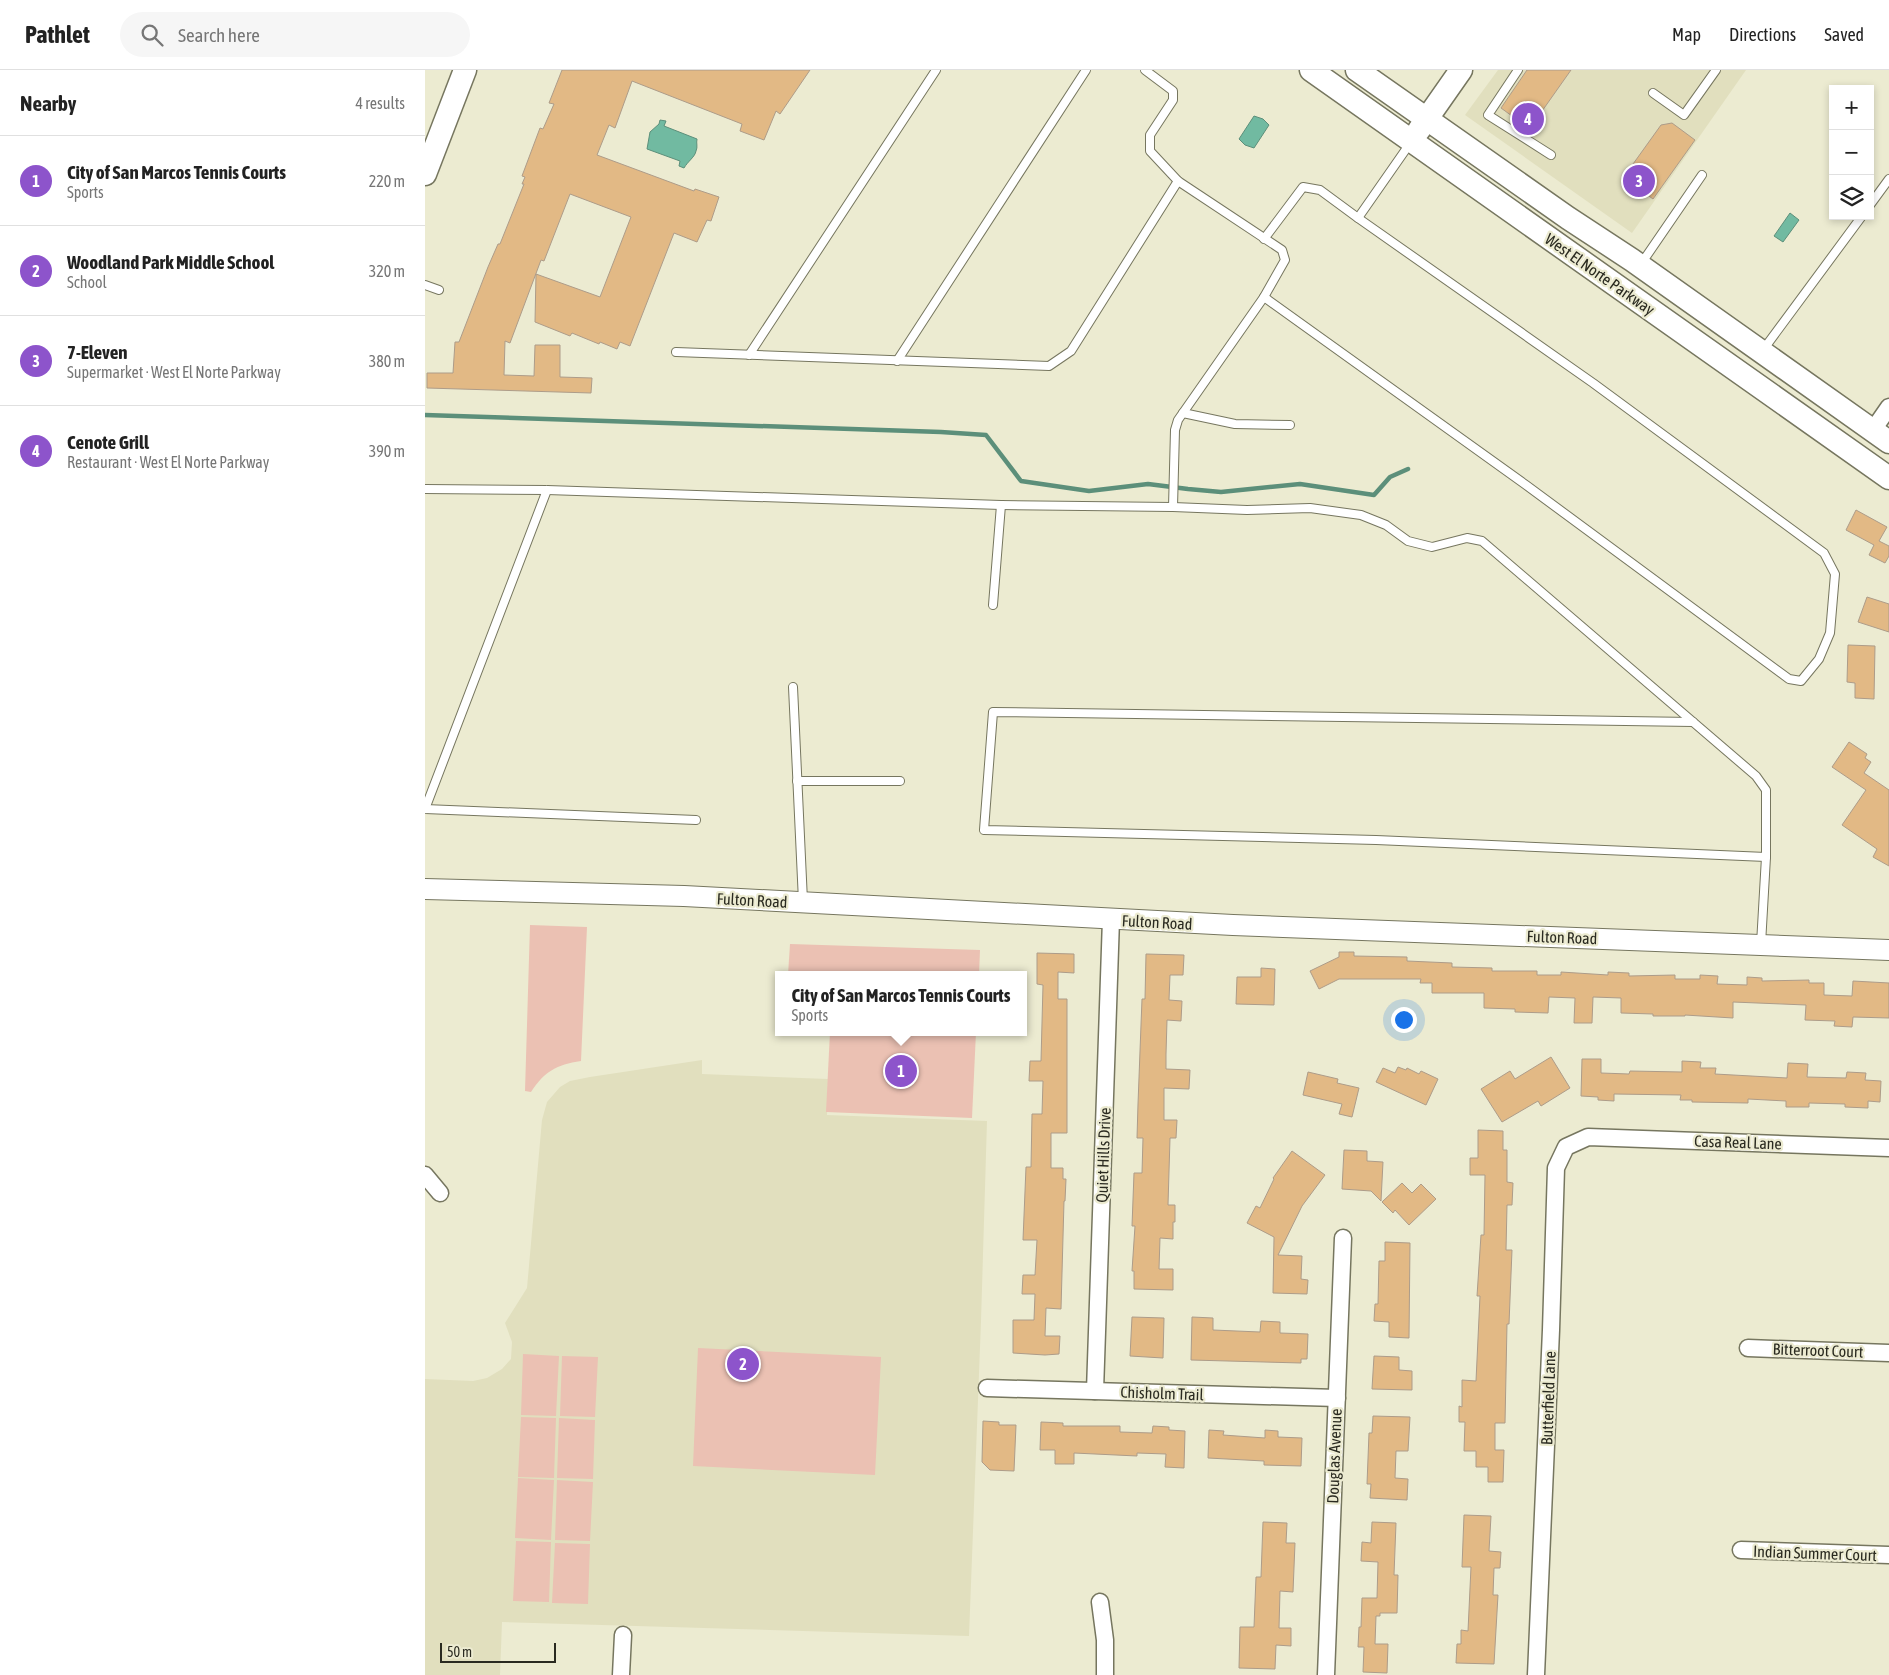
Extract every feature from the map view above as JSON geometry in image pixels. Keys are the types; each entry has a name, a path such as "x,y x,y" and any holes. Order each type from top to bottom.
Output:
{"main road":[{"path":"425,174 465,70"},
{"name":"West El Norte Parkway","path":"1311,70 1889,478"},
{"name":"West El Norte Parkway","path":"1357,70 1568,218 1640,265 1881,436"},
{"path":"1411,141 1461,70"}],"street":[{"path":"1881,436 1889,407"},
{"name":"Fulton Road","path":"425,889 684,896 1111,919 1889,950"},
{"name":"Quiet Hills Drive","path":"1095,1391 1111,919"},
{"name":"Casa Real Lane","path":"1587,1137 1889,1148"},
{"name":"Butterfield Lane","path":"1536,1675 1556,1168 1566,1146 1587,1137"},
{"path":"425,1175 440,1193"},
{"name":"Douglas Avenue","path":"1326,1675 1343,1238"},
{"name":"Bitterroot Court","path":"1748,1348 1889,1353"},
{"name":"Chisholm Trail","path":"987,1388 1337,1398"},
{"name":"Indian Summer Court","path":"1741,1550 1889,1555"},
{"path":"1099,1602 1105,1640 1105,1675"},
{"path":"621,1675 623,1635"}],"lane":[{"path":"749,355 935,70"},
{"path":"897,361 1086,70"},
{"path":"1145,70 1173,91 1173,100 1150,135 1150,151 1178,181 1282,250 1285,260 1264,297 1183,413 1175,430 1173,507"},
{"path":"1519,70 1488,115 1551,155"},
{"path":"1653,93 1684,115 1716,70"},
{"path":"1358,218 1411,141"},
{"path":"1640,265 1702,175"},
{"path":"1874,200 1889,180"},
{"path":"676,352 1049,366 1071,351 1178,181"},
{"path":"1264,239 1303,187 1320,190 1585,377 1824,553 1835,574 1830,633 1819,659 1801,681 1789,679 1526,485 1264,297"},
{"path":"1762,352 1859,220"},
{"path":"425,285 439,290"},
{"path":"1183,413 1235,424 1290,425"},
{"path":"425,489 547,490 1001,505 1247,510 1310,508 1361,515 1386,526 1407,541 1432,547 1467,538 1482,541 1756,776 1766,790 1766,857 1761,944"},
{"path":"547,490 425,809 696,820"},
{"path":"993,605 1001,505"},
{"path":"793,687 803,903"},
{"path":"1693,722 993,712 984,830 1376,840 1766,857"},
{"path":"797,781 900,781"}],"shaded area":[{"path":"1498,70 1746,70 1632,233 1465,115"},
{"path":"1254,116 1263,119 1269,125 1254,148 1245,145 1239,139"},
{"path":"660,120 666,121 664,126 697,139 695,153 684,168 679,166 680,161 647,149 650,132 659,124"},
{"path":"1790,213 1799,220 1783,242 1774,236"},
{"path":"530,925 587,927 581,1061 552,1070 541,1079 531,1092 525,1091"},
{"path":"790,944 980,950 979,971 788,971"},
{"path":"830,1036 976,1036 972,1118 826,1112"},
{"path":"702,1060 702,1074 828,1079 827,1115 987,1121 969,1636 502,1622 500,1675 425,1675 425,1379 473,1381 487,1378 502,1369 511,1359 512,1342 505,1323 527,1288 542,1120 547,1102 560,1087 570,1081"},
{"path":"698,1348 881,1357 875,1475 693,1466"},
{"path":"523,1354 559,1356 556,1416 521,1415"},
{"path":"562,1356 598,1357 595,1417 560,1416"},
{"path":"521,1417 556,1418 554,1478 518,1477"},
{"path":"559,1418 595,1420 593,1479 557,1478"},
{"path":"518,1478 554,1480 551,1540 515,1538"},
{"path":"557,1480 593,1482 590,1541 555,1540"},
{"path":"516,1541 551,1542 549,1602 513,1601"},
{"path":"555,1543 590,1544 588,1604 552,1603"}],"building":[{"path":"562,70 810,70 780,114 776,111 764,140 740,131 742,124 632,81 615,128 609,125 597,155 694,191 695,189 719,197 711,221 707,220 697,242 674,233 630,346 620,342 617,349 572,333 570,336 535,322 536,274 600,297 631,217 570,194 544,261 541,260 510,343 505,341 504,375 534,376 535,345 560,345 560,377 592,378 591,393 427,388 427,373 453,373 455,342 459,342 488,267 498,244 500,244 524,184 522,184 525,177 522,176 540,128 543,129 554,104 549,103"},
{"path":"1527,70 1571,70 1535,121 1523,124 1501,108"},
{"path":"1672,123 1695,140 1653,199 1630,182 1628,171 1661,125"},
{"path":"1856,510 1887,527 1879,541 1889,546 1889,556 1885,563 1869,555 1874,545 1846,530"},
{"path":"1867,597 1889,604 1889,632 1858,622"},
{"path":"1848,645 1875,646 1874,699 1855,698 1855,683 1847,682"},
{"path":"1849,742 1867,754 1865,758 1871,762 1864,773 1889,790 1889,866 1873,857 1877,849 1842,825 1866,790 1832,767"},
{"path":"1339,952 1354,952 1354,956 1407,957 1407,961 1452,963 1452,967 1492,968 1492,971 1537,971 1537,975 1561,975 1561,972 1608,975 1608,972 1629,973 1629,976 1675,975 1675,979 1700,979 1700,975 1718,976 1717,984 1747,985 1747,977 1762,978 1762,981 1809,980 1809,983 1824,983 1824,995 1852,996 1853,981 1889,983 1889,1018 1853,1017 1852,1027 1834,1026 1835,1021 1805,1020 1806,1005 1733,1002 1733,1018 1685,1015 1653,1016 1653,1014 1621,1013 1621,998 1593,997 1592,1023 1574,1023 1575,998 1549,997 1548,1013 1515,1012 1515,1009 1484,1008 1484,993 1432,993 1432,983 1420,983 1421,979 1339,979 1319,989 1310,971 1339,957"},
{"path":"1037,953 1074,954 1074,973 1058,972 1058,999 1067,999 1067,1133 1051,1133 1051,1168 1063,1168 1063,1179 1066,1179 1061,1309 1046,1308 1045,1336 1060,1336 1059,1354 1045,1355 1013,1353 1013,1320 1034,1320 1035,1294 1022,1294 1023,1275 1035,1275 1037,1240 1023,1240 1026,1167 1031,1167 1032,1114 1042,1114 1043,1081 1029,1081 1030,1061 1041,1061 1043,985 1037,984"},
{"path":"1146,954 1184,955 1183,975 1170,975 1169,1000 1182,1001 1181,1021 1167,1020 1166,1069 1190,1070 1189,1089 1164,1088 1164,1120 1177,1120 1176,1138 1170,1138 1168,1205 1175,1205 1175,1222 1173,1222 1173,1239 1160,1238 1159,1269 1173,1269 1173,1290 1134,1289 1134,1271 1132,1271 1135,1226 1132,1226 1134,1173 1142,1173 1143,1138 1137,1138 1142,999 1145,999"},
{"path":"1261,968 1275,969 1274,1005 1236,1004 1237,977 1261,977"},
{"path":"1551,1057 1570,1088 1541,1106 1538,1101 1502,1122 1481,1089 1510,1071 1515,1079"},
{"path":"1582,1059 1601,1059 1601,1073 1629,1074 1630,1071 1682,1072 1682,1061 1701,1062 1700,1068 1716,1068 1715,1074 1787,1078 1788,1063 1808,1064 1807,1077 1846,1078 1847,1072 1866,1073 1865,1080 1881,1081 1880,1102 1868,1101 1868,1108 1845,1107 1845,1104 1809,1103 1809,1107 1786,1107 1786,1101 1748,1099 1748,1103 1692,1102 1692,1100 1680,1100 1681,1095 1614,1094 1614,1101 1598,1100 1598,1097 1581,1096"},
{"path":"1398,1067 1406,1070 1407,1068 1419,1074 1421,1071 1438,1079 1426,1105 1376,1082 1383,1068 1395,1073"},
{"path":"1308,1072 1338,1079 1337,1083 1359,1088 1352,1117 1339,1114 1342,1104 1303,1095"},
{"path":"1478,1130 1503,1131 1503,1150 1507,1150 1507,1182 1513,1183 1512,1205 1507,1205 1506,1250 1512,1250 1509,1324 1507,1324 1505,1423 1495,1423 1495,1450 1504,1450 1503,1482 1488,1482 1488,1467 1476,1467 1476,1451 1464,1451 1465,1422 1459,1422 1459,1406 1462,1407 1462,1380 1476,1381 1480,1296 1477,1296 1481,1235 1484,1235 1485,1175 1470,1175 1470,1158 1478,1158"},
{"path":"1344,1150 1367,1151 1367,1161 1383,1162 1381,1201 1371,1191 1342,1189"},
{"path":"1292,1151 1325,1175 1302,1206 1278,1255 1302,1256 1301,1279 1308,1280 1307,1294 1273,1293 1274,1237 1247,1223 1256,1206 1260,1208 1273,1178"},
{"path":"1402,1183 1412,1193 1421,1184 1436,1199 1409,1225 1395,1210 1393,1213 1382,1202"},
{"path":"1385,1242 1410,1243 1409,1338 1389,1337 1389,1322 1374,1321 1375,1304 1378,1304 1379,1261 1385,1261"},
{"path":"1132,1317 1164,1318 1163,1358 1130,1356"},
{"path":"1192,1317 1213,1318 1213,1330 1260,1332 1261,1321 1280,1322 1280,1333 1308,1334 1307,1359 1301,1359 1301,1363 1191,1360"},
{"path":"1374,1356 1399,1357 1399,1370 1412,1371 1412,1390 1372,1389"},
{"path":"1373,1416 1410,1417 1408,1451 1396,1451 1395,1478 1408,1479 1407,1500 1370,1498 1371,1484 1367,1484 1369,1433 1372,1433"},
{"path":"983,1421 999,1422 999,1425 1016,1425 1014,1471 990,1470 982,1462"},
{"path":"1041,1422 1063,1423 1063,1426 1120,1426 1120,1432 1152,1433 1153,1426 1185,1431 1184,1468 1165,1467 1166,1454 1137,1453 1137,1456 1074,1453 1074,1464 1055,1464 1055,1450 1040,1450"},
{"path":"1209,1430 1224,1431 1223,1435 1265,1438 1265,1430 1278,1431 1278,1437 1302,1438 1301,1466 1264,1465 1264,1461 1208,1458"},
{"path":"1464,1515 1491,1516 1489,1551 1501,1552 1500,1568 1494,1568 1493,1595 1498,1595 1494,1664 1456,1663 1457,1644 1461,1644 1461,1630 1468,1631 1471,1567 1462,1567"},
{"path":"1263,1522 1287,1523 1286,1543 1295,1543 1293,1592 1280,1591 1279,1628 1291,1628 1291,1646 1276,1645 1275,1669 1239,1668 1240,1627 1254,1627 1256,1577 1261,1577"},
{"path":"1372,1522 1396,1523 1394,1575 1398,1575 1397,1613 1380,1613 1380,1616 1376,1616 1375,1644 1388,1644 1387,1673 1363,1672 1364,1647 1358,1647 1362,1598 1377,1598 1378,1562 1361,1561 1362,1542 1371,1543"}],"waterway":[{"path":"425,415 986,435 1021,481 1089,491 1148,484 1221,492 1300,484 1374,495 1390,477 1408,469"}],"place":[{"name":"Cenote Grill","path":"1528,119"},
{"name":"7-Eleven","path":"1639,181"},
{"name":"City of San Marcos Tennis Courts","path":"901,1071"},
{"name":"Woodland Park Middle School","path":"743,1364"}]}
